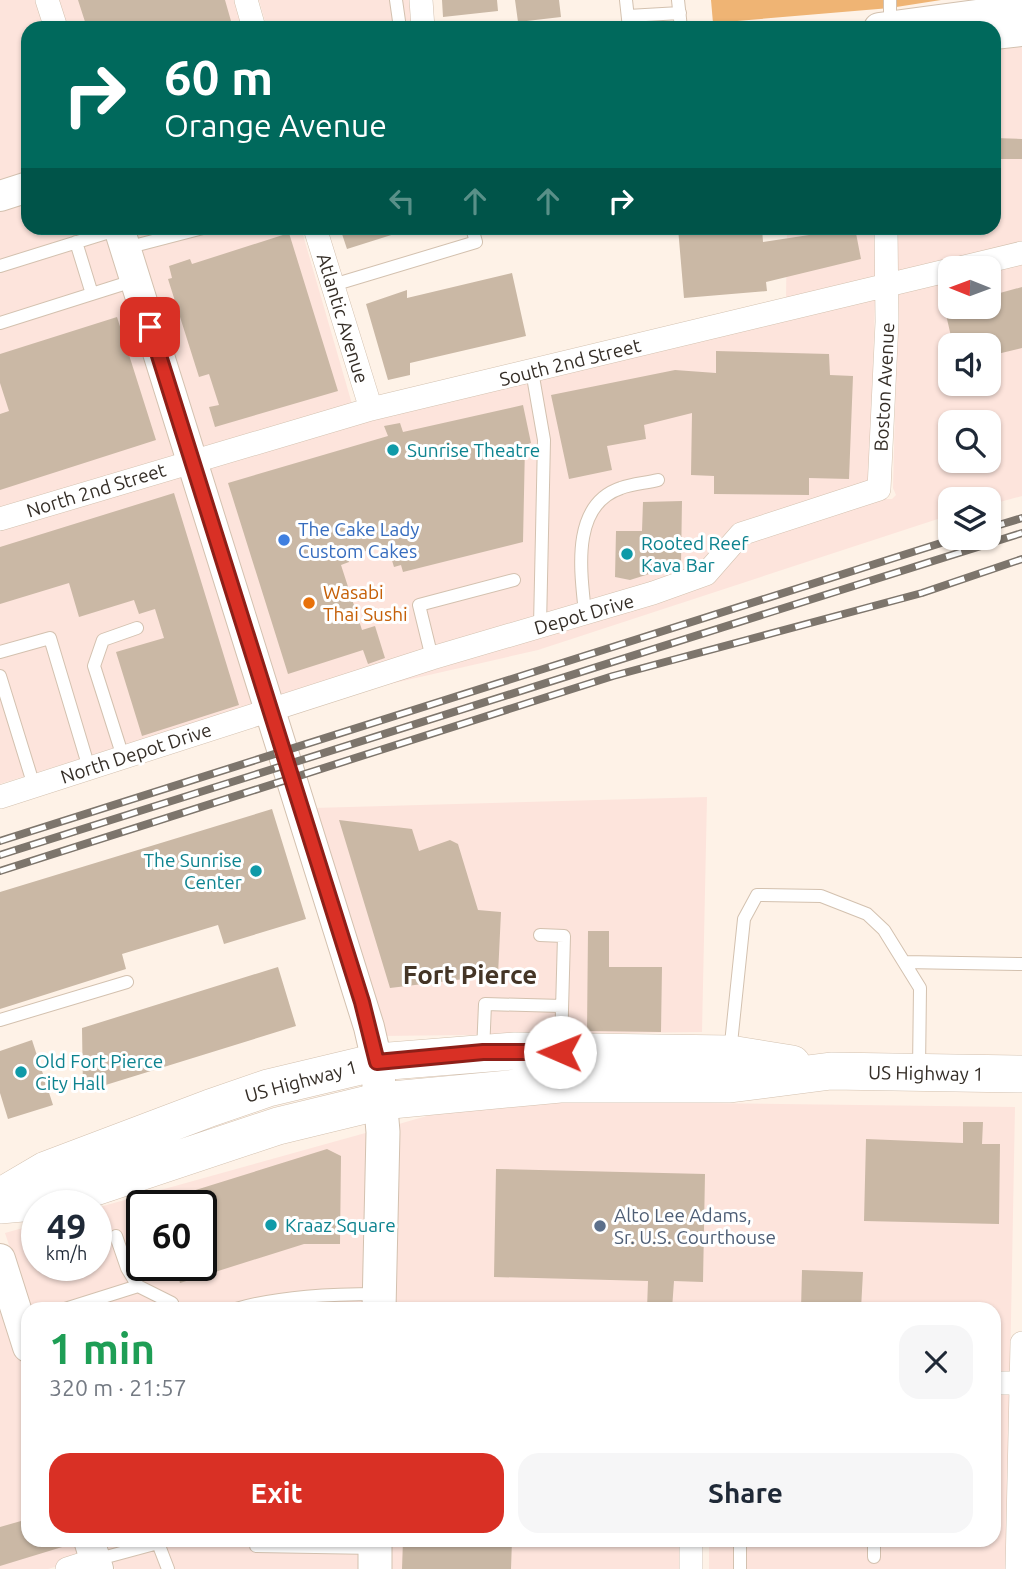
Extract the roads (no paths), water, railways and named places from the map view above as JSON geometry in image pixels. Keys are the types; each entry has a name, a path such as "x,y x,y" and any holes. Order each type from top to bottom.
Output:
{"main road":[{"name":"US Highway 1","path":"0,1197 46,1170 210,1108 268,1088 377,1062 483,1052 730,1054 831,1071 1022,1074"},
{"path":"377,1062 382,1101 379,1302"},
{"name":"US Highway 1","path":"0,1205 56,1200 278,1126 382,1101 560,1084 730,1084 831,1071"}],"street":[{"path":"47,0 54,21"},
{"path":"246,0 252,21"},
{"path":"421,0 422,21"},
{"path":"886,18 1003,14 1022,30"},
{"path":"0,196 21,189"},
{"path":"122,235 369,1027 377,1062"},
{"name":"Atlantic Avenue","path":"317,235 371,409"},
{"name":"Boston Avenue","path":"879,489 887,285 886,235"},
{"path":"1001,258 1022,253"},
{"name":"South 2nd Street","path":"192,461 371,409 938,273"},
{"name":"North 2nd Street","path":"0,519 192,461"},
{"name":"Depot Drive","path":"271,710 706,573 741,534 879,489"},
{"name":"North Depot Drive","path":"0,797 271,710"},
{"path":"0,1259 21,1326"},
{"path":"1017,1569 1022,1343"},
{"path":"1001,1383 1022,1384"},
{"path":"691,1547 691,1569"}],"lane":[{"path":"396,0 399,21"},
{"path":"626,0 628,21"},
{"path":"631,21 679,6"},
{"path":"0,266 76,242 122,235"},
{"path":"333,285 476,242 474,235"},
{"path":"76,242 92,294"},
{"path":"0,323 136,280"},
{"path":"532,371 544,440 540,626"},
{"path":"585,613 580,558 587,518 618,489 658,481"},
{"path":"432,658 419,605 514,580"},
{"path":"124,757 94,666 103,640 137,628"},
{"path":"0,652 50,638 89,768"},
{"path":"0,676 34,786"},
{"path":"730,1054 744,919 757,895 821,896 867,914 884,930 920,988 919,1073"},
{"path":"540,935 564,936 560,1052"},
{"path":"904,962 1022,964"},
{"path":"0,1020 127,982"},
{"path":"483,1052 485,1004 562,1006"},
{"path":"116,1236 127,1268 138,1286 170,1302"},
{"path":"87,1302 138,1286"},
{"path":"271,1302 341,1294 379,1302"},
{"path":"87,1560 138,1547"},
{"path":"160,1547 168,1569"},
{"path":"276,1547 375,1552"},
{"path":"740,1547 740,1569"},
{"path":"874,1547 874,1557"}],"railway":[{"path":"1001,524 1022,518"},
{"path":"0,855 1022,533"},
{"path":"0,841 938,544"},
{"path":"0,871 613,676 922,593 1022,559"}],"place":[{"name":"Sunrise Theatre","path":"393,450"},
{"name":"The Cake Lady Custom Cakes","path":"284,540"},
{"name":"Rooted Reef Kava Bar","path":"627,554"},
{"name":"Wasabi Thai Sushi","path":"309,603"},
{"name":"The Sunrise Center","path":"256,871"},
{"name":"Old Fort Pierce City Hall","path":"21,1072"},
{"name":"Kraaz Square","path":"271,1225"},
{"name":"Alto Lee Adams, Sr. U.S. Courthouse","path":"600,1226"}],"district":[{"name":"Fort Pierce","path":"470,974"}]}
